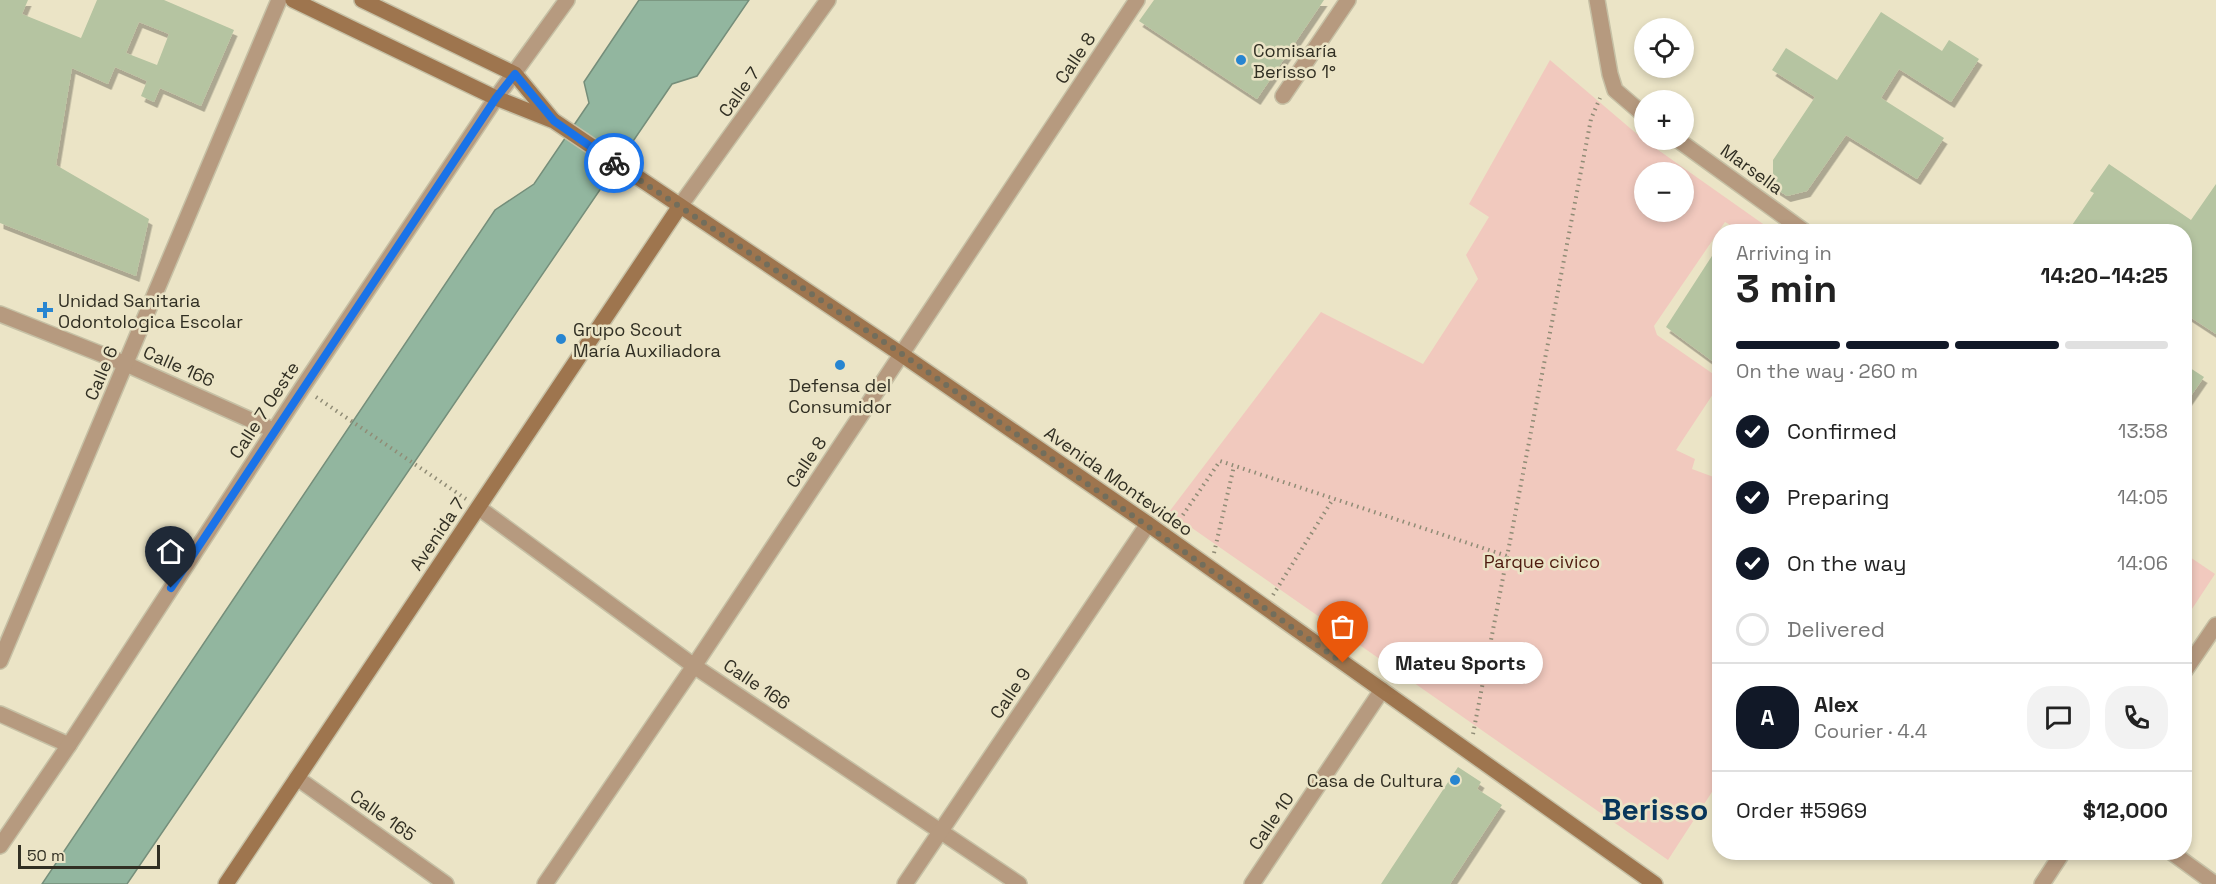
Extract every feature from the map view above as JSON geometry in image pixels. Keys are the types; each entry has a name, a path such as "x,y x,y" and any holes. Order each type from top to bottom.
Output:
{"main road":[{"name":"Avenida Montevideo","path":"293,0 496,98 554,121 902,354 1148,524 1655,884"},
{"name":"Avenida Montevideo","path":"362,0 515,74 554,121"},
{"name":"Avenida 7","path":"226,884 680,206"}],"street":[{"name":"Calle 6","path":"0,661 279,0"},
{"name":"Calle 7 Oeste","path":"0,846 69,745 273,430 496,98 567,0"},
{"name":"Calle 7","path":"680,206 828,0"},
{"name":"Calle 8","path":"545,884 694,666 1137,0"},
{"path":"1283,96 1348,0"},
{"path":"1597,0 1615,90 1634,108"},
{"name":"Marsella","path":"1692,150 1794,224"},
{"name":"Calle 166","path":"0,314 126,364 273,430"},
{"name":"Calle 166","path":"479,507 694,666 1019,884"},
{"name":"Calle 9","path":"905,884 1148,524"},
{"path":"2192,660 2216,625"},
{"name":"Calle 10","path":"1252,884 1382,690"},
{"path":"0,714 69,745"},
{"name":"Calle 165","path":"297,778 446,884"},
{"path":"2042,884 2058,860"},
{"path":"2182,860 2215,884"}],"path":[{"path":"1469,752 1592,119 1610,74"},
{"path":"302,388 479,507"},
{"path":"1167,538 1220,462 1507,556"},
{"path":"1211,569 1234,466"},
{"path":"1265,608 1333,499"}],"green space":[{"name":"Parque civico","path":"1550,60 1634,131 1634,150 1658,150 1675,162 1634,162 1634,222 1694,222 1694,175 1763,224 1729,224 1725,222 1712,224 1712,241 1654,326 1657,335 1712,373 1712,396 1676,450 1695,459 1692,469 1712,476 1712,792 1668,860 1169,512 1321,312 1423,364 1478,279 1466,255 1489,217 1469,204"},
{"path":"2192,558 2215,574 2192,609"}],"shaded area":[{"path":"639,0 749,0 697,76 672,84 127,884 42,884 495,210 534,184 589,103 584,82"}],"building":[{"path":"0,0 28,0 22,14 81,38 97,0 164,0 234,30 201,106 160,88 154,102 141,96 147,81 115,67 108,84 72,68 56,165 149,219 136,276 0,223","holes":["139,22 169,34 157,65 126,53"]},
{"name":"Comisaría Berisso 1°","path":"1154,0 1324,0 1257,99 1139,21"},
{"path":"1881,12 1942,51 1949,40 1979,59 1951,102 1899,69 1881,98 1944,138 1917,179 1846,135 1807,191 1787,196 1773,187 1773,160 1815,97 1772,70 1786,48 1837,80"},
{"path":"2109,164 2191,220 2216,184 2216,334 2192,318 2192,224 2073,224 2094,193 2090,191"},
{"path":"1712,256 1712,361 1666,327"},
{"path":"2192,369 2204,377 2192,394"},
{"path":"1458,767 1481,782 1477,789 1502,805 1450,884 1381,884"}],"way so far":[{"path":"614,163 902,354 1148,524 1343,663"}],"place":[{"name":"Comisaría Berisso 1°","path":"1241,60"},
{"name":"Unidad Sanitaria Odontologica Escolar","path":"45,310"},
{"name":"Grupo Scout María Auxiliadora","path":"561,339"},
{"name":"Defensa del Consumidor","path":"840,365"},
{"name":"Mateu Sports","path":"1343,663"},
{"name":"Casa de Cultura","path":"1455,780"}],"district":[{"name":"Berisso","path":"1655,809"}],"route":[{"path":"171,588 353,310 496,98 515,74 554,121 614,163"}]}
